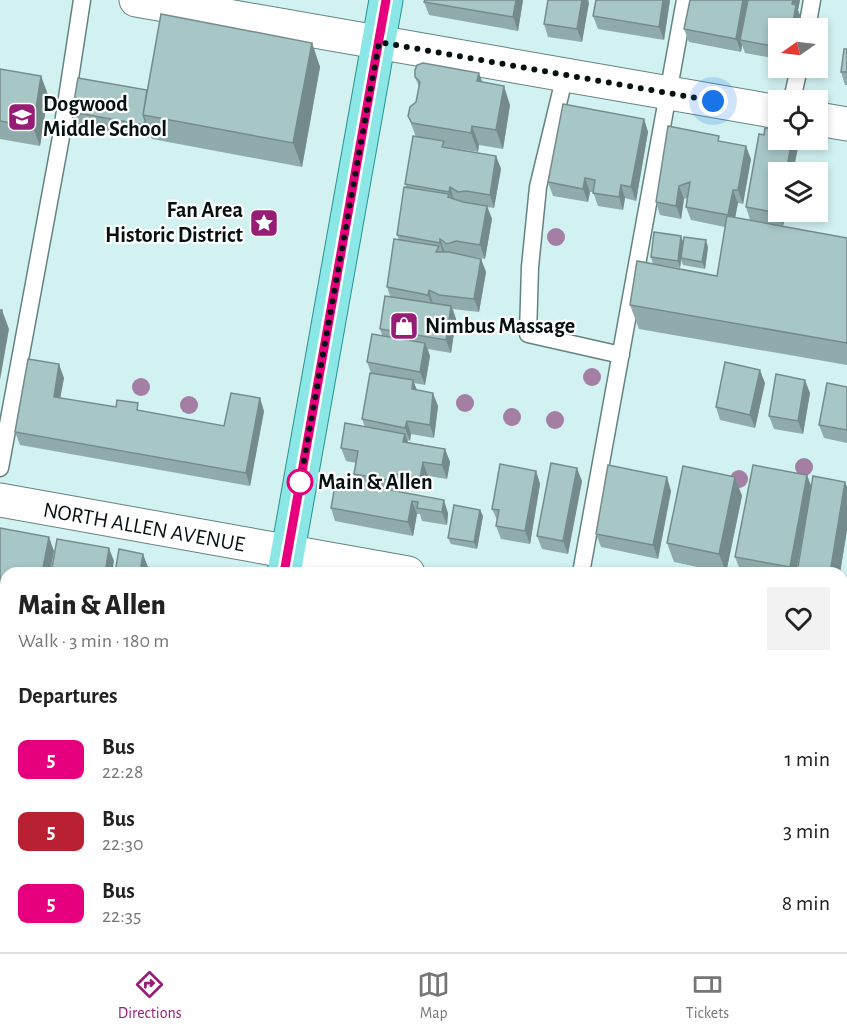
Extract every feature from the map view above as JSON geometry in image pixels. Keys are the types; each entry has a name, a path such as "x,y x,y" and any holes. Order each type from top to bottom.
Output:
{"main road":[{"path":"286,563 386,0"}],"street":[{"path":"136,0 768,110"},
{"path":"828,121 847,124"},
{"name":"NORTH ALLEN AVENUE","path":"0,500 286,563 335,567"}],"lane":[{"path":"0,468 59,148 82,0"},
{"path":"582,567 670,93 685,0"},
{"path":"809,18 812,0"},
{"path":"565,75 538,187 530,267 528,334 621,355"}],"building":[{"path":"425,0 516,0 513,17 424,2"},
{"path":"548,0 582,0 577,29 544,24"},
{"path":"596,0 663,0 659,27 593,16"},
{"path":"690,0 743,0 736,39 684,29"},
{"path":"748,0 793,0 792,4 796,5 794,18 768,18 768,45 740,40"},
{"path":"161,14 312,43 293,143 143,115"},
{"path":"844,49 847,49 847,72 841,72"},
{"path":"423,63 479,73 477,81 504,86 496,130 472,126 471,133 412,123 408,116 410,107 416,102 420,82 415,77 415,70 417,65"},
{"path":"0,69 41,76 33,127 0,121"},
{"path":"78,78 147,90 143,115 144,125 72,112"},
{"path":"563,104 644,119 631,187 621,185 619,197 593,193 595,180 585,178 583,189 548,182"},
{"path":"668,126 719,136 718,141 746,146 738,190 733,190 728,215 686,207 690,182 679,186 676,206 656,202"},
{"path":"765,128 768,129 768,150 790,150 788,162 768,162 768,211 746,207 759,134 764,135"},
{"path":"413,136 444,141 442,147 496,156 490,195 458,192 450,187 449,192 405,184"},
{"path":"404,187 449,194 448,197 463,202 487,206 480,245 456,241 447,244 440,239 440,243 397,235"},
{"path":"727,216 847,238 847,343 630,305 637,261 717,276"},
{"path":"654,232 681,236 678,261 651,257"},
{"path":"684,237 706,240 702,262 681,258"},
{"path":"394,239 439,246 436,252 449,252 481,259 474,299 439,295 429,290 428,295 387,287"},
{"path":"385,296 451,306 446,340 380,329"},
{"path":"372,334 425,343 420,372 367,362"},
{"path":"28,359 59,364 54,397 116,407 117,400 138,403 137,410 224,426 231,393 260,398 246,473 15,432"},
{"path":"725,362 760,370 750,415 716,407"},
{"path":"370,373 413,380 412,389 433,393 430,425 407,421 405,428 362,419"},
{"path":"776,374 805,380 798,421 769,416"},
{"path":"827,383 847,387 847,430 819,425"},
{"path":"345,423 405,434 403,442 445,449 442,465 423,462 420,478 395,474 394,481 354,474 358,451 341,448"},
{"path":"551,463 577,468 563,541 537,536"},
{"path":"500,464 536,471 525,531 496,526 499,510 492,509"},
{"path":"608,465 667,477 653,545 596,534"},
{"path":"753,465 807,475 790,567 735,557"},
{"path":"683,466 735,477 719,554 667,543"},
{"path":"813,476 845,482 831,567 798,567"},
{"path":"336,480 444,500 442,512 417,508 418,502 412,501 408,522 331,508"},
{"path":"454,505 480,510 474,542 448,538"},
{"path":"0,528 49,537 43,567 0,567"},
{"path":"57,539 109,548 106,567 52,567"},
{"path":"119,549 143,554 141,566 146,567 116,567"}],"bus line":[{"name":"5","path":"285,567 386,0"}],"place":[{"name":"Dogwood Middle School","path":"22,117"},
{"name":"Fan Area Historic District","path":"264,223"},
{"name":"Nimbus Massage","path":"404,326"},
{"name":"Main & Allen","path":"300,482"}],"route":[{"path":"300,482 379,42 713,101"}]}
